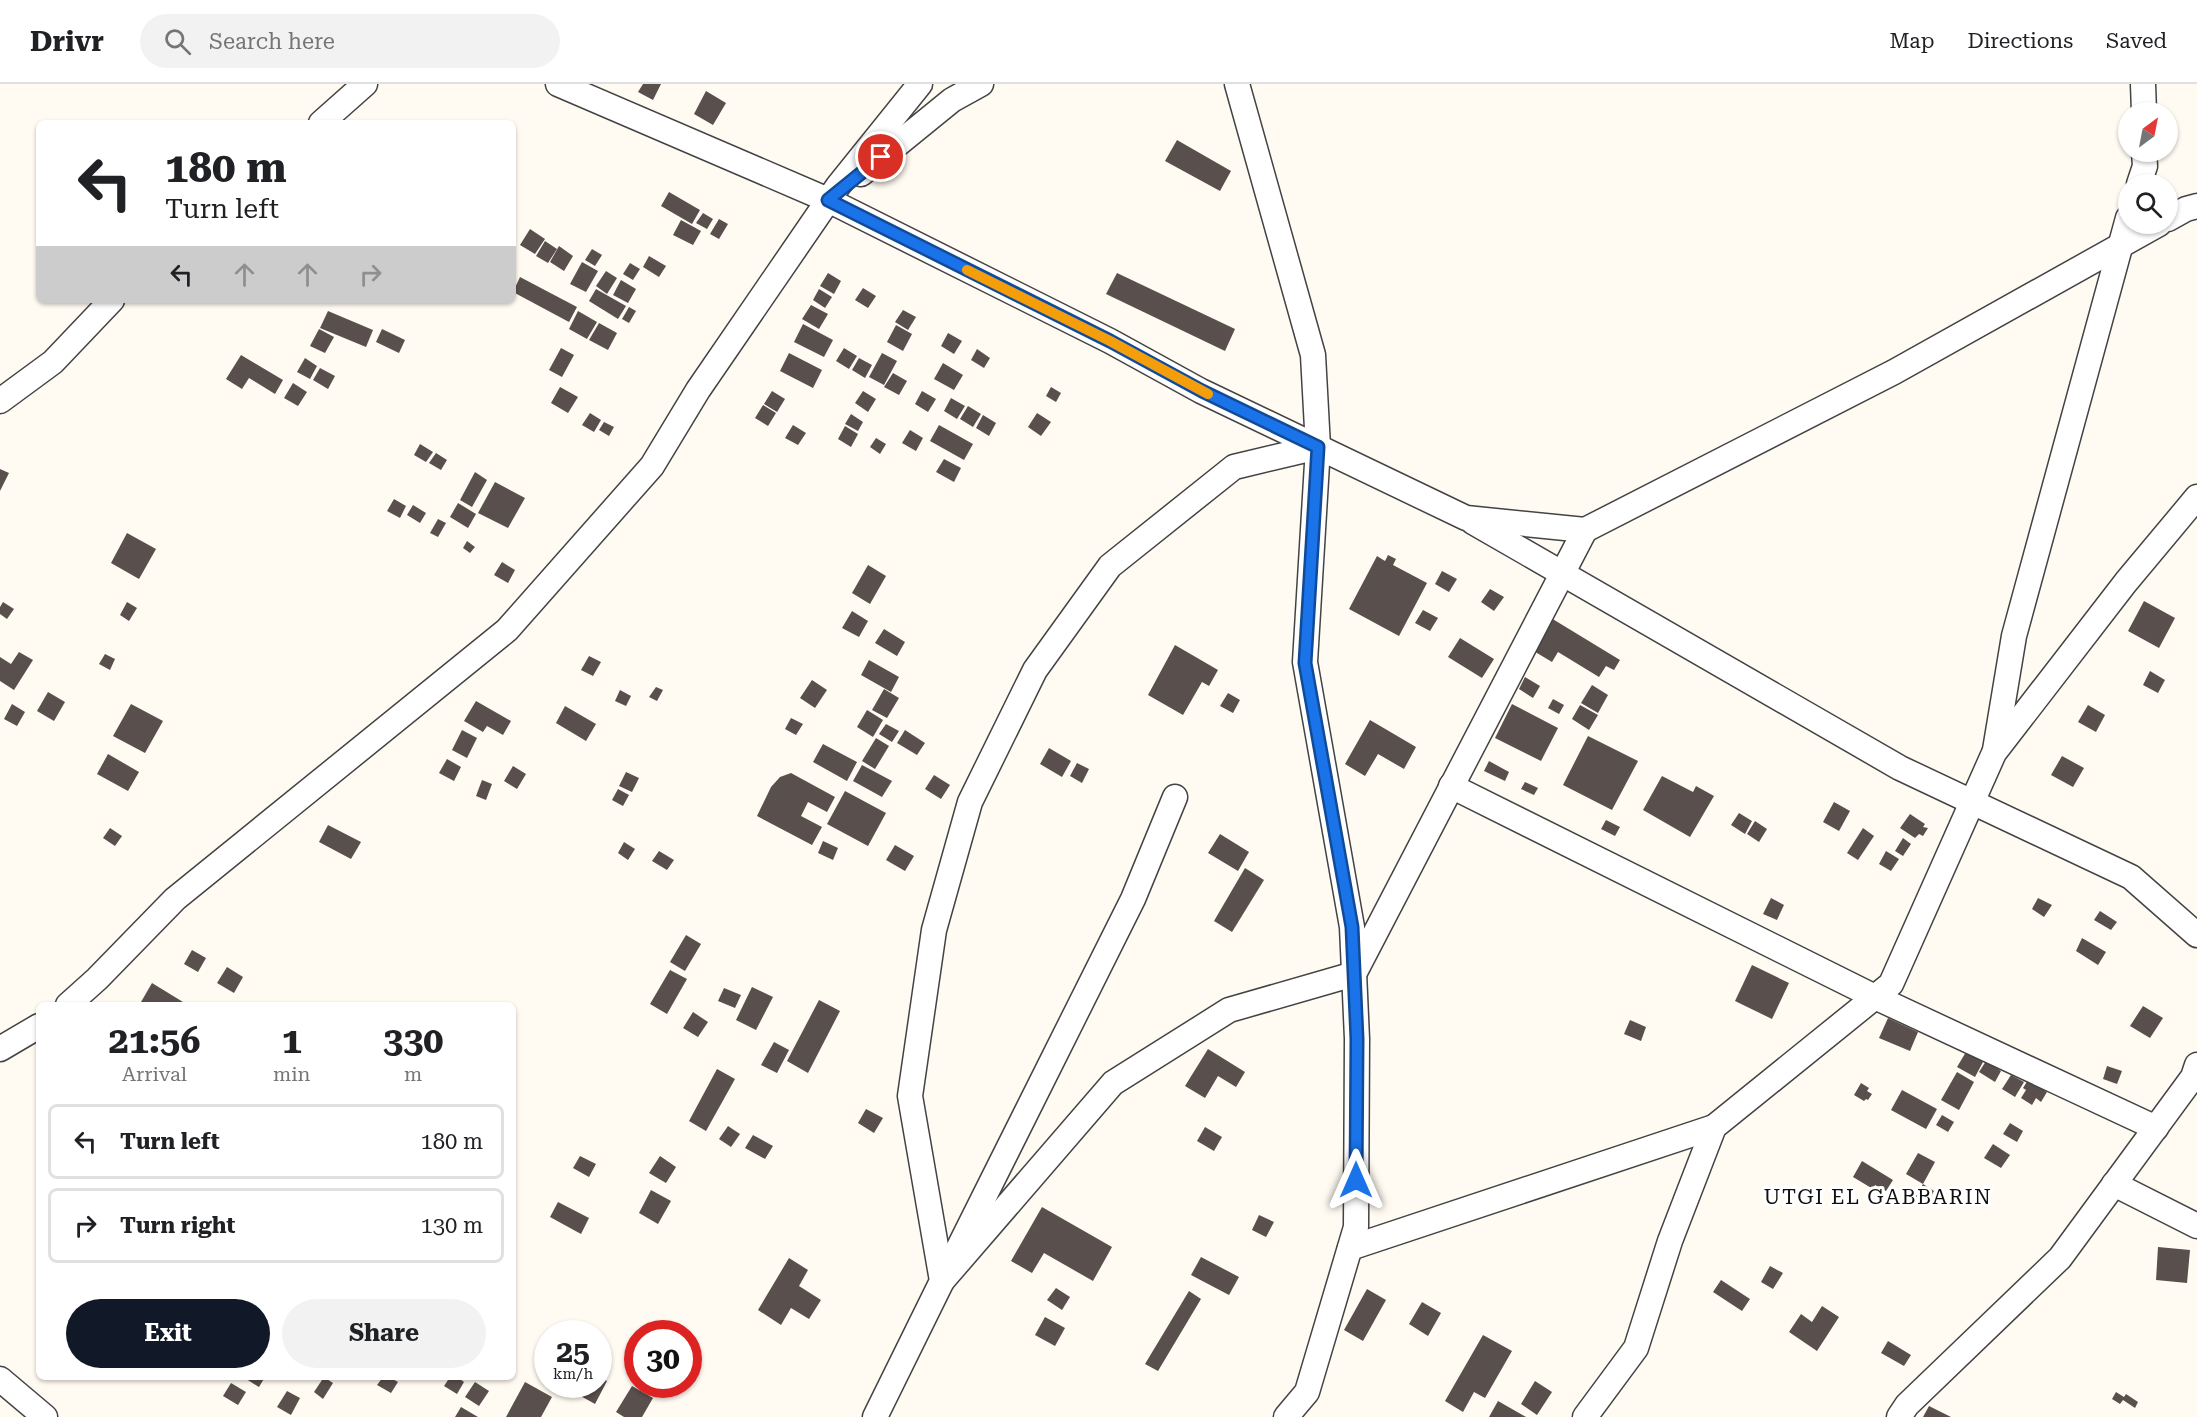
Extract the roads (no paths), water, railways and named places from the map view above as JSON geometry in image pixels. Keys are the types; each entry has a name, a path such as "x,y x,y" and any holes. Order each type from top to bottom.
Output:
{"street":[{"path":"324,120 365,84"},
{"path":"558,84 828,200 1110,341 1202,391 1466,518 1900,768 2131,877 2197,935"},
{"path":"71,1002 175,899 507,630 652,466 698,390 828,200 920,84"},
{"path":"828,200 952,100 981,84"},
{"path":"1237,84 1313,355 1318,447 1305,663 1352,927 1357,1039 1356,1227 1307,1392 1286,1417"},
{"path":"2144,84 2144,102"},
{"path":"2178,213 2197,206"},
{"path":"1994,753 2014,636 2123,234"},
{"path":"1466,518 1585,530 1894,372 2141,234"},
{"path":"0,401 53,362 109,303"},
{"path":"942,1281 910,1096 934,930 970,802 1035,670 1110,566 1234,467 1318,447"},
{"path":"1350,1248 1714,1127 1891,984 1994,753 2126,582 2197,497"},
{"path":"942,1281 1113,1083 1229,1010 1354,974 1585,530"},
{"path":"1451,786 1875,997 2156,1128"},
{"path":"875,1417 1133,900 1175,797"},
{"path":"0,1049 36,1028"},
{"path":"1899,1417 1907,1405 2060,1258 2156,1128 2190,1096 2197,1065"},
{"path":"1585,1417 1636,1348 1670,1241 1714,1127"},
{"path":"2114,1184 2197,1226"},
{"path":"0,1379 45,1417"}],"district":[{"name":"UTGI EL GABBARIN","path":"1878,1197"}]}
